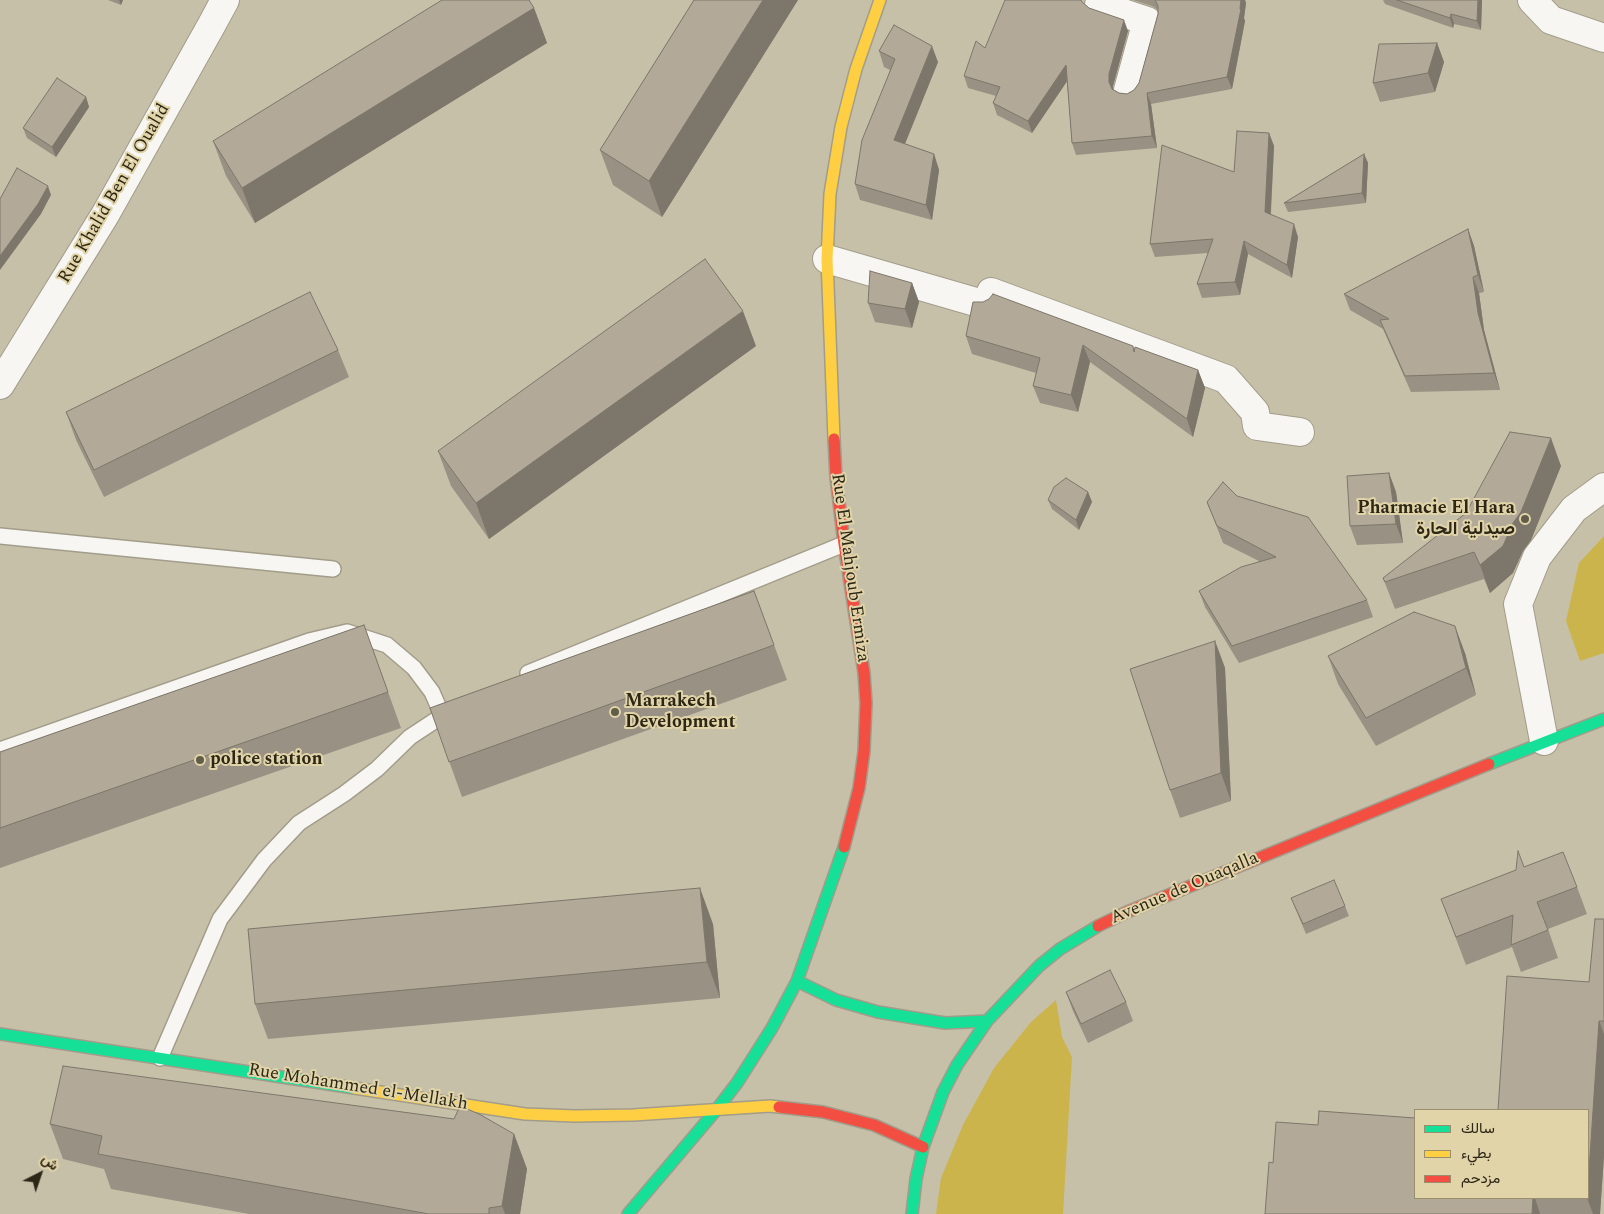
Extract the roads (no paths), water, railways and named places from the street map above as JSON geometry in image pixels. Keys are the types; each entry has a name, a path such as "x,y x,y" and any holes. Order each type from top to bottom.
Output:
{"street":[{"name":"Rue Khalid Ben El Oualid","path":"0,385 105,215 212,26 224,0"},
{"name":"Rue El Mahjoub Ermiza","path":"628,1214 717,1109 758,1050 797,981 846,841 859,788 864,751 866,703 864,673 844,544 836,477 827,259 830,194 841,127 856,70 880,0"},
{"path":"1102,0 1100,5 1147,22 1128,90"},
{"path":"1532,0 1551,20 1604,38"},
{"path":"827,259 986,305 990,292 1009,298 1226,379 1255,412 1257,426 1300,432"},
{"path":"1544,741 1518,604 1537,557 1574,509 1604,487"},
{"name":"Avenue de Ouaqalla","path":"912,1214 916,1179 923,1147 943,1092 957,1065 987,1021 1039,966 1074,940 1103,923 1544,741 1604,719"},
{"path":"797,981 836,1000 878,1012 945,1023 987,1021"},
{"name":"Rue Mohammed el-Mellakh","path":"0,1034 525,1114 575,1116 634,1115 770,1106 823,1112 874,1125 923,1147"}],"lane":[{"path":"0,536 333,569"},
{"path":"519,677 844,544"},
{"path":"0,750 309,641 347,632 387,645 414,668 432,692 442,715"},
{"path":"160,1058 220,918 264,860 299,823 371,774 410,738 442,715 467,702"}],"place":[{"name":"Pharmacie El Hara صيدلية الحارة","path":"1525,519"},
{"name":"Marrakech Development","path":"615,712"},
{"name":"police station","path":"200,760"}]}
